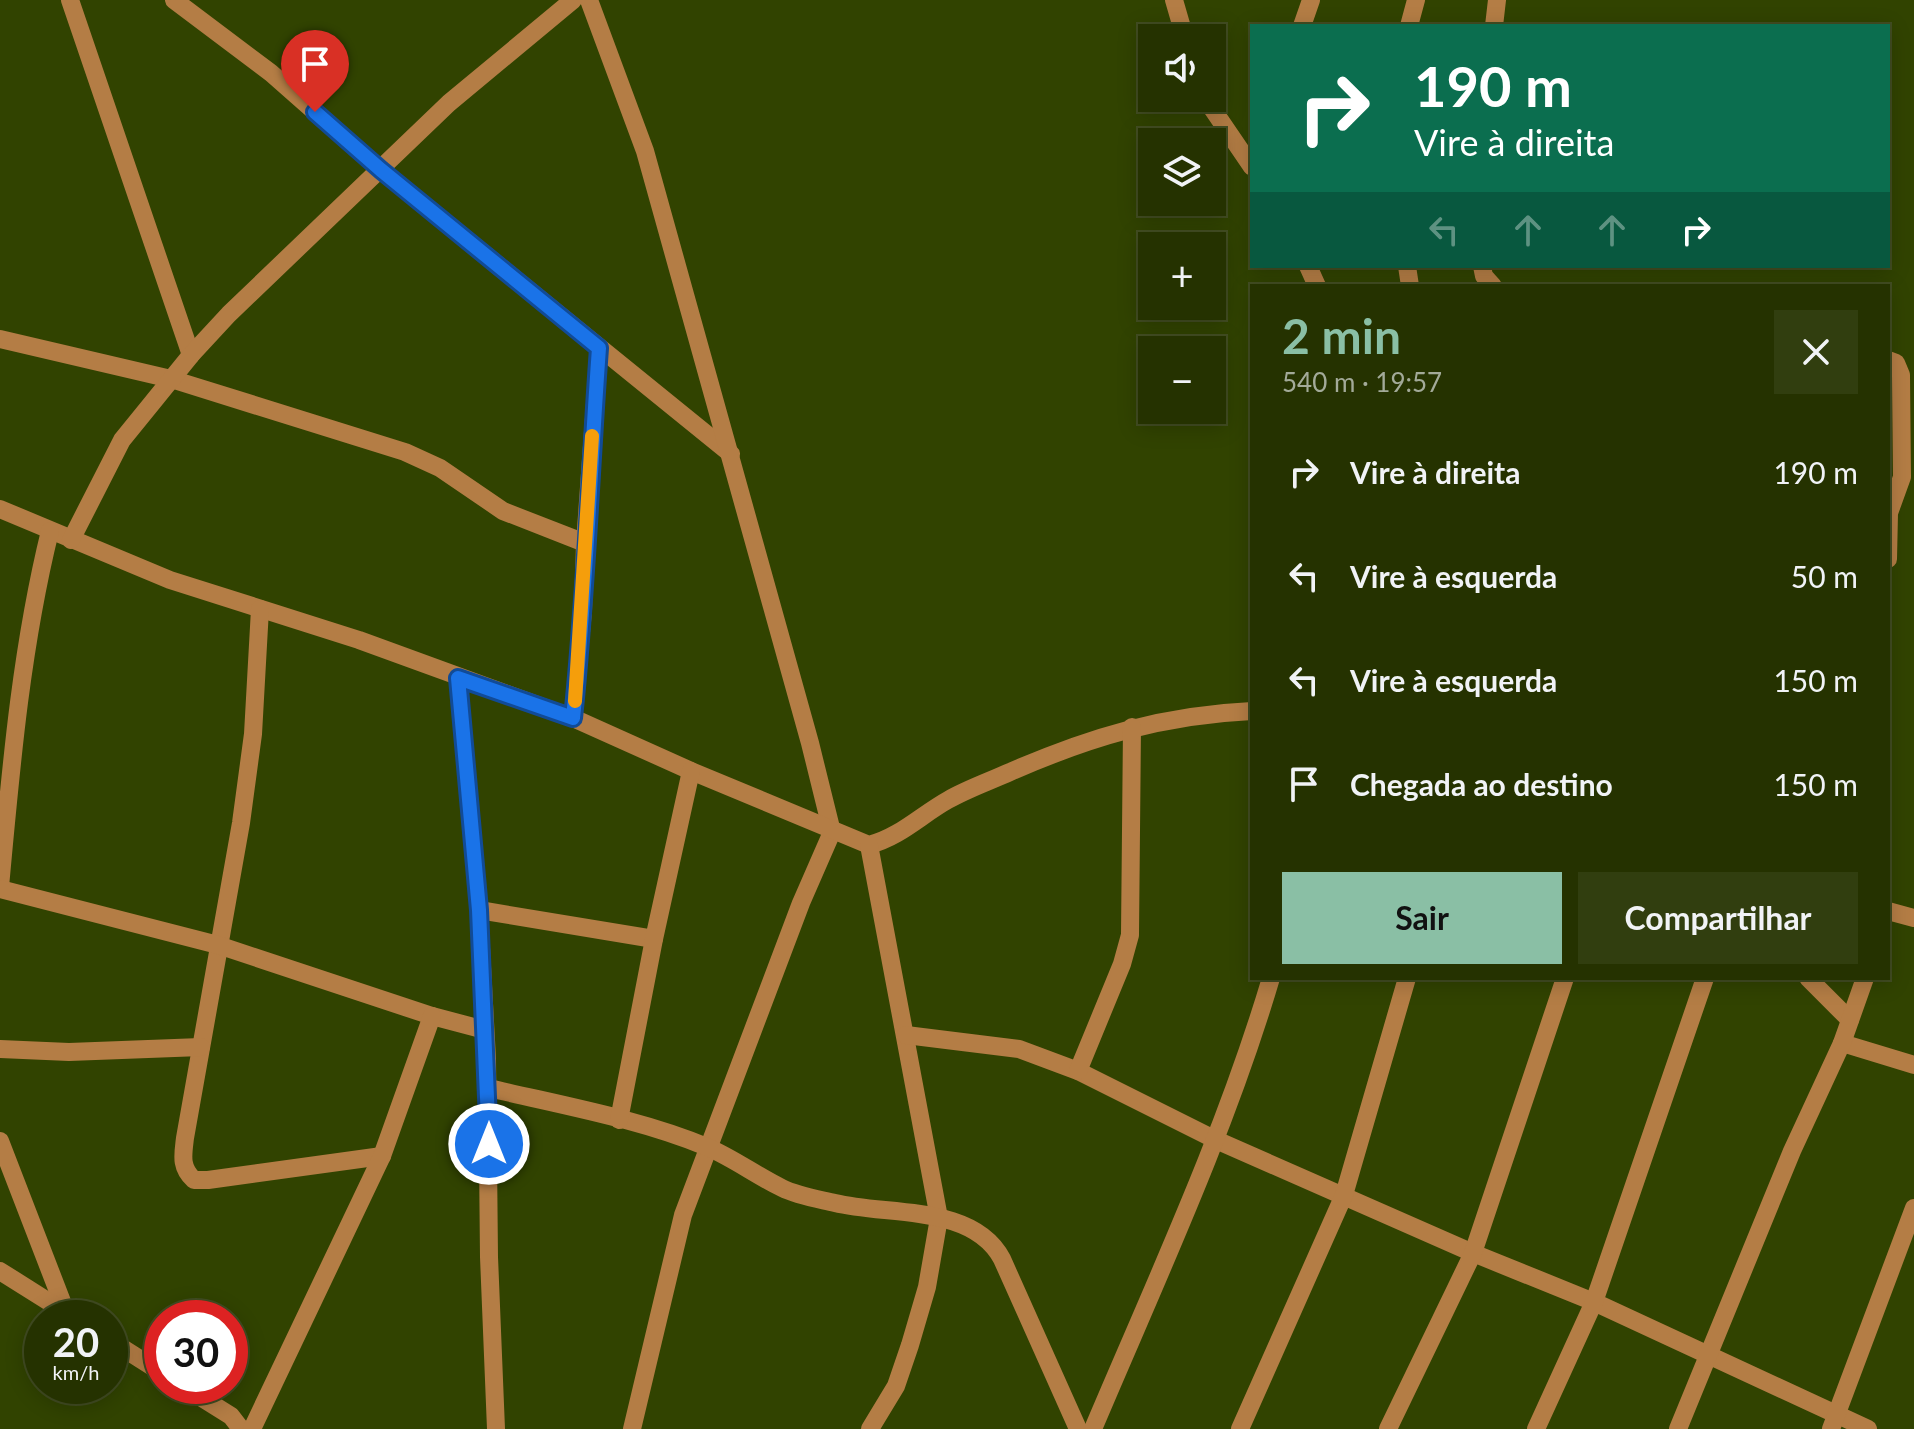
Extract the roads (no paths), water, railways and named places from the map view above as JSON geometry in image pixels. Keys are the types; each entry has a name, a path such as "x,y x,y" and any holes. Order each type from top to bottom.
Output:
{"street":[{"path":"70,0 191,355"},
{"path":"174,0 271,73 381,170 731,454"},
{"path":"71,540 122,440 191,355 229,314 449,103 573,0"},
{"path":"589,0 645,151 731,454 832,832 801,903 683,1215 632,1429"},
{"path":"1174,0 1181,24"},
{"path":"1303,24 1311,0"},
{"path":"1410,24 1416,0"},
{"path":"1494,24 1497,0"},
{"path":"1215,112 1250,164"},
{"path":"0,339 171,379 405,452 440,468 503,511 585,543"},
{"path":"573,718 583,611 599,348"},
{"path":"1890,361 1896,363 1901,375 1902,477 1891,498"},
{"path":"0,509 170,580 359,640 573,718 832,832 869,845 900,833 949,799 1075,744 1132,727 1209,713 1250,711"},
{"path":"50,531 18,698 0,888 218,945 432,1016 485,1030"},
{"path":"260,609 253,734 245,796 201,1047 183,1160 185,1172 194,1180 382,1156"},
{"path":"458,678 479,910 489,1088 489,1257 496,1429"},
{"path":"0,689 18,698"},
{"path":"1078,1071 1122,964 1130,935 1132,727"},
{"path":"619,1120 691,771"},
{"path":"869,845 939,1218 927,1287 910,1345 896,1386 870,1429"},
{"path":"479,910 654,939"},
{"path":"1890,913 1914,918"},
{"path":"1093,1429 1216,1140 1249,1053 1270,980"},
{"path":"1240,1429 1344,1195 1406,980"},
{"path":"1388,1429 1473,1253 1564,980"},
{"path":"1536,1429 1594,1302 1704,980"},
{"path":"1810,980 1850,1020"},
{"path":"1678,1429 1792,1151 1842,1043 1864,980"},
{"path":"252,1429 382,1156 432,1016"},
{"path":"906,1035 1019,1049 1078,1071 1216,1140 1473,1253 1594,1302 1710,1356 1834,1423 1868,1429"},
{"path":"1842,1043 1914,1065"},
{"path":"0,1049 69,1052 201,1047"},
{"path":"489,1088 619,1120 707,1147 785,1189 839,1204 939,1218 973,1229 995,1245 1078,1429"},
{"path":"0,1141 64,1300"},
{"path":"1834,1423 1914,1208"},
{"path":"0,1271 46,1300"},
{"path":"212,1404 231,1416 241,1429"}]}
